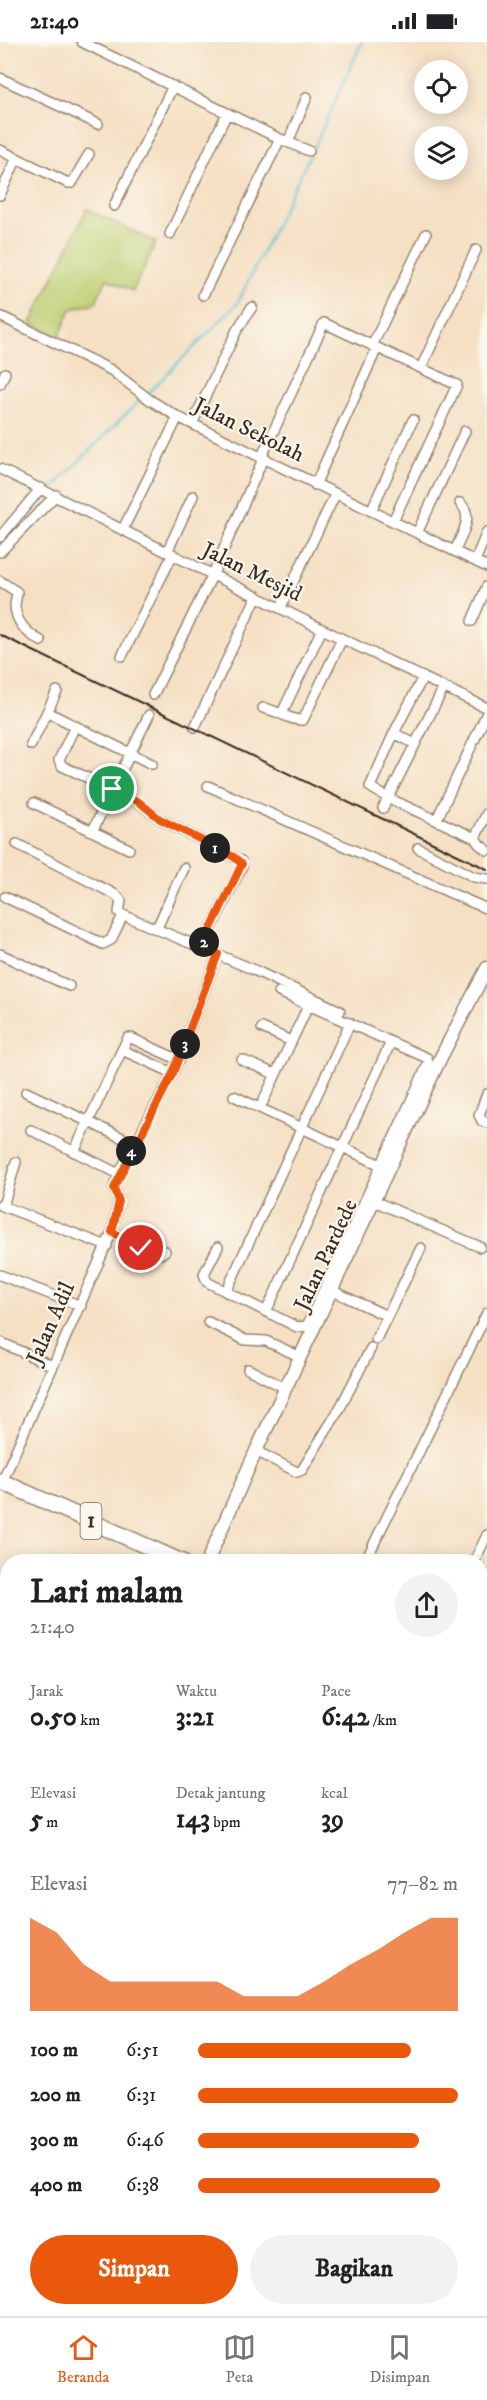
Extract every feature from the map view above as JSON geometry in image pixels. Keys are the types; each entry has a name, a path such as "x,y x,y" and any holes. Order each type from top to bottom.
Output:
{"highway":[{"name":"1","path":"1,1484 140,1554"},
{"name":"1","path":"1,1484 163,1554"}],"street":[{"path":"82,42 284,141 309,151"},
{"path":"0,78 98,124"},
{"path":"114,206 173,86"},
{"path":"203,295 307,97"},
{"path":"170,234 227,113"},
{"path":"0,150 72,183 89,154"},
{"path":"0,195 17,158"},
{"path":"315,485 374,347 426,234"},
{"path":"421,368 476,250"},
{"path":"192,424 237,330 252,307"},
{"name":"Jalan Sekolah","path":"0,316 111,370 150,400 178,417 487,567"},
{"path":"153,695 213,573 262,458 324,323 457,385 393,521"},
{"path":"0,384 5,373"},
{"path":"123,529 178,417"},
{"path":"371,511 412,420"},
{"path":"417,533 465,431"},
{"name":"Jalan Mesjid","path":"0,468 342,639 487,708"},
{"path":"0,537 48,492"},
{"path":"0,552 48,492"},
{"path":"282,607 335,495"},
{"path":"122,656 170,553 193,496"},
{"path":"455,550 468,515 467,508 460,503"},
{"path":"475,561 487,532"},
{"path":"0,581 17,591 15,609 22,626 25,631 41,641"},
{"path":"472,621 487,586"},
{"path":"195,727 257,596"},
{"path":"282,713 322,629"},
{"path":"263,708 299,721 305,718 342,639"},
{"path":"423,677 394,733 370,785 371,789 475,838 487,850"},
{"path":"383,808 444,687"},
{"path":"31,745 57,692"},
{"path":"47,712 152,764"},
{"path":"437,819 487,713"},
{"path":"93,830 149,715"},
{"path":"75,726 60,763 139,802 160,819 241,861 242,866 202,947"},
{"path":"394,733 415,744"},
{"path":"208,786 487,909"},
{"path":"34,803 129,849"},
{"path":"475,838 487,813"},
{"path":"17,844 116,895 121,901 119,912 123,915 218,954 440,1059"},
{"path":"418,848 474,877 487,879"},
{"path":"157,928 184,868"},
{"path":"5,897 104,944 111,940 123,915"},
{"path":"0,954 69,986"},
{"path":"31,1130 119,1174 179,1060 218,954"},
{"name":"Jalan Pardede","path":"211,1554 285,1388 374,1201 386,1168 487,968"},
{"path":"218,1247 204,1278 226,1292 297,1327 307,1326 386,1168 428,1061 427,1058 279,992"},
{"path":"260,1108 309,1004"},
{"path":"226,1292 351,1023"},
{"path":"262,1028 291,1041"},
{"path":"74,1152 128,1038 179,1060"},
{"path":"266,1312 341,1147 392,1042"},
{"path":"122,1050 173,1073"},
{"path":"242,1060 275,1074"},
{"path":"26,1092 135,1144"},
{"path":"487,1094 479,1115 487,1124"},
{"path":"234,1096 386,1168"},
{"path":"16,1162 1,1205 107,1246"},
{"name":"Jalan Adil","path":"1,1484 107,1246 119,1201 114,1188 119,1174"},
{"path":"374,1201 480,1247"},
{"path":"112,1232 152,1252 161,1254 165,1251"},
{"path":"256,1451 297,1472 302,1470 340,1408 421,1248"},
{"path":"0,1275 81,1306"},
{"path":"331,1290 387,1316"},
{"path":"369,1554 487,1313"},
{"path":"208,1322 245,1340 266,1341 301,1357"},
{"path":"0,1342 53,1366"},
{"path":"248,1369 285,1388"},
{"path":"478,1554 487,1535"}],"green space":[{"path":"87,209 156,242 133,291 107,279 95,303 71,309 59,337 31,323"}],"waterway":[{"path":"313,150 362,42"},
{"path":"146,395 237,304 310,155"},
{"path":"50,490 142,398"},
{"path":"15,526 46,494"}],"railway":[{"path":"0,635 487,869"}],"route":[{"path":"112,789 139,802 160,819 234,857 242,864 202,947 218,954 193,1016 191,1029 173,1073 119,1174 114,1188 119,1201 117,1219 112,1232 141,1248"}]}
